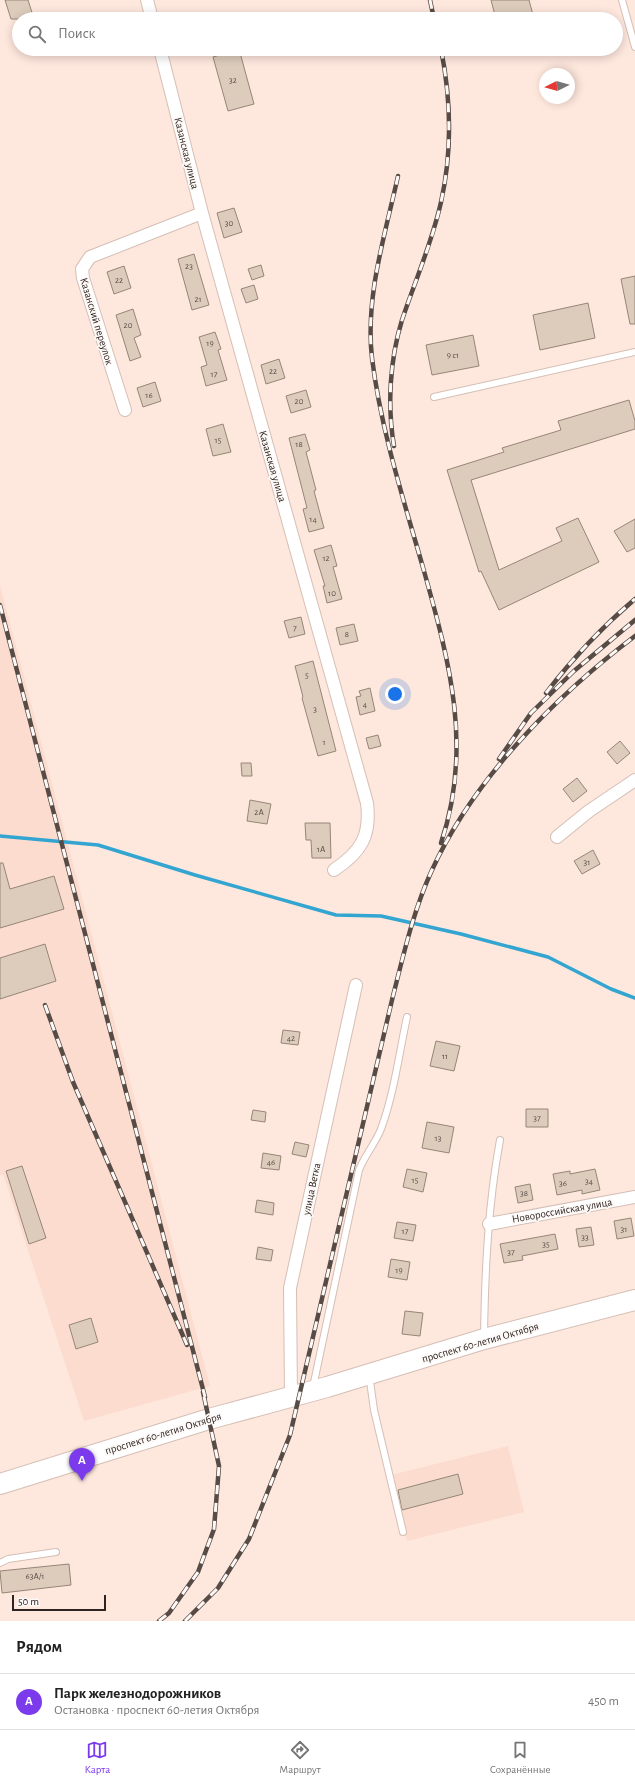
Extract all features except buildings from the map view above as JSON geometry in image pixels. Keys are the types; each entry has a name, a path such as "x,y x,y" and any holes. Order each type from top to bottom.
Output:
{"highway":[{"name":"проспект 60-летия Октября","path":"0,1484 195,1423 319,1389 484,1339 635,1300"},
{"name":"проспект 60-летия Октября","path":"319,1389 370,1381 487,1349 635,1313"}],"street":[{"path":"147,0 150,12"},
{"name":"Казанская улица","path":"162,56 202,213 367,803 369,815 367,827 358,851 350,860 334,870"},
{"name":"Казанский переулок","path":"125,410 95,320 83,278 82,269 90,257 202,213"},
{"path":"556,837 589,811 635,780"},
{"name":"улица Ветка","path":"290,1396 290,1288 356,984"},
{"name":"Новороссийская улица","path":"489,1224 635,1197"}],"lane":[{"path":"622,0 635,47"},
{"path":"434,398 635,352"},
{"path":"319,1389 359,1170 381,1128 389,1102 407,1017"},
{"path":"484,1339 485,1269 489,1224 500,1140"},
{"path":"370,1381 374,1410 403,1532"},
{"path":"0,1563 8,1559 56,1552"}],"shaded area":[{"path":"0,585 210,1386 84,1421 3,1174 0,1175"},
{"path":"508,1446 524,1512 407,1541 391,1475"}],"waterway":[{"path":"0,836 98,845 195,875 336,915 381,916 461,934 548,957 611,989 635,998"}],"railway":[{"path":"430,0 433,12"},
{"path":"394,446 390,398 392,366 395,350 402,320 437,217 445,183 449,126 447,87 442,56"},
{"path":"398,176 382,243 374,289 371,312 372,358 387,439 434,605 449,673 454,706 457,740 456,774 451,808 441,843"},
{"path":"546,693 588,643 635,599"},
{"path":"0,605 205,1397"},
{"path":"499,759 531,713 574,671 635,620"},
{"path":"185,1621 218,1588 249,1539 290,1435 404,951 419,902 432,870 470,803 494,771 520,741 547,712 576,685 635,636"},
{"path":"45,1005 73,1082 187,1345"},
{"path":"159,1621 169,1613 198,1572 214,1529 219,1466 203,1392"}],"place":[{"name":"Парк железнодорожников","path":"82,1481"}]}
